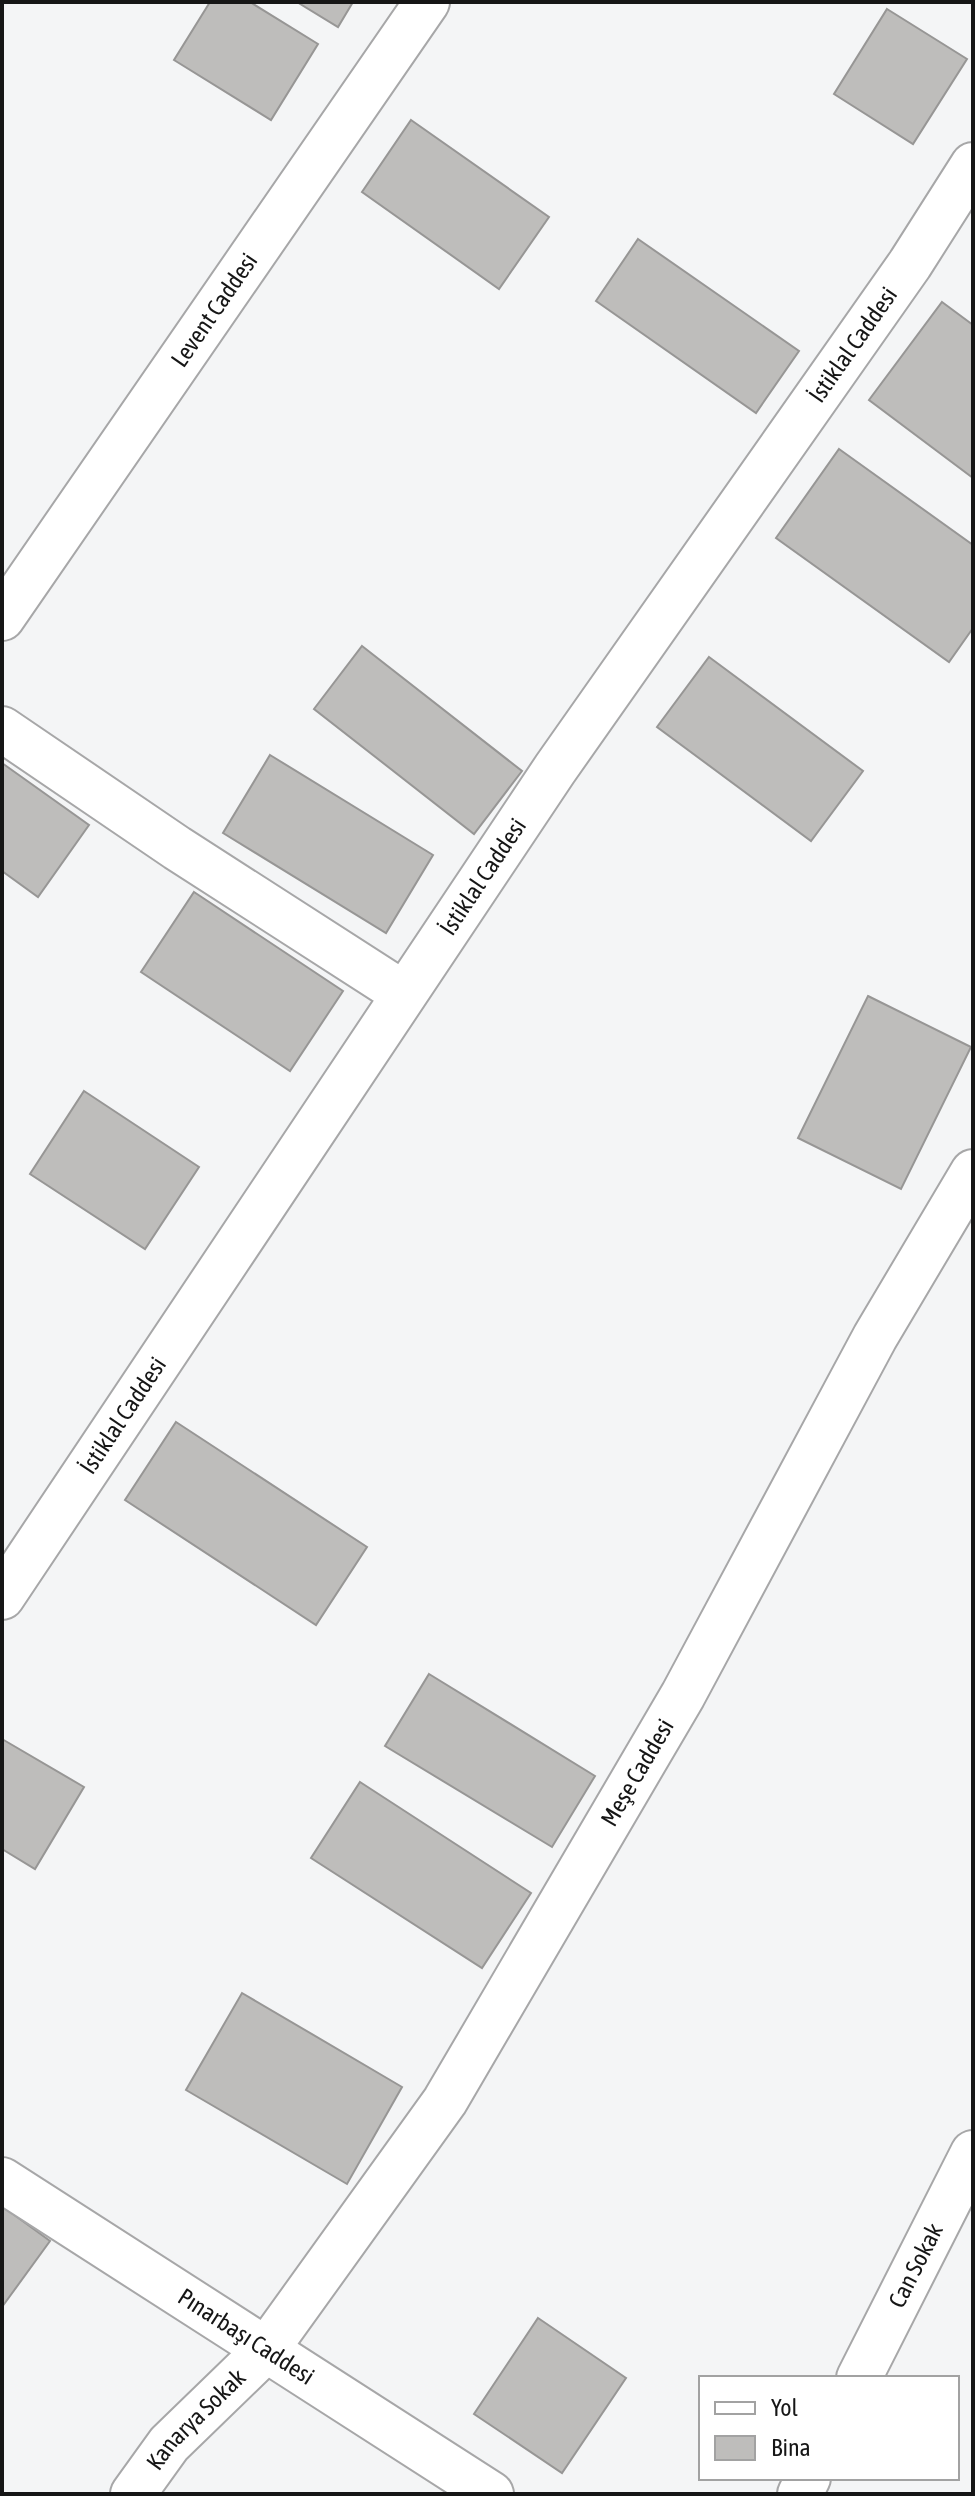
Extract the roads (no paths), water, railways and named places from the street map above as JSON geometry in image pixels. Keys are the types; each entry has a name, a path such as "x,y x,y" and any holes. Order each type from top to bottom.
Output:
{"street":[{"name":"Levent Caddesi","path":"2,618 427,2"},
{"name":"İstiklal Caddesi","path":"2,1597 555,769 910,264 973,165"},
{"path":"2,729 177,848 404,994"},
{"name":"Meşe Caddesi","path":"266,2350 445,2101 683,1695 875,1337 973,1172"},
{"name":"Can Sokak","path":"860,2376 973,2153"},
{"name":"Pınarbaşı Caddesi","path":"2,2180 491,2494"},
{"name":"Kanarya Sokak","path":"133,2494 169,2444 266,2350"}]}
